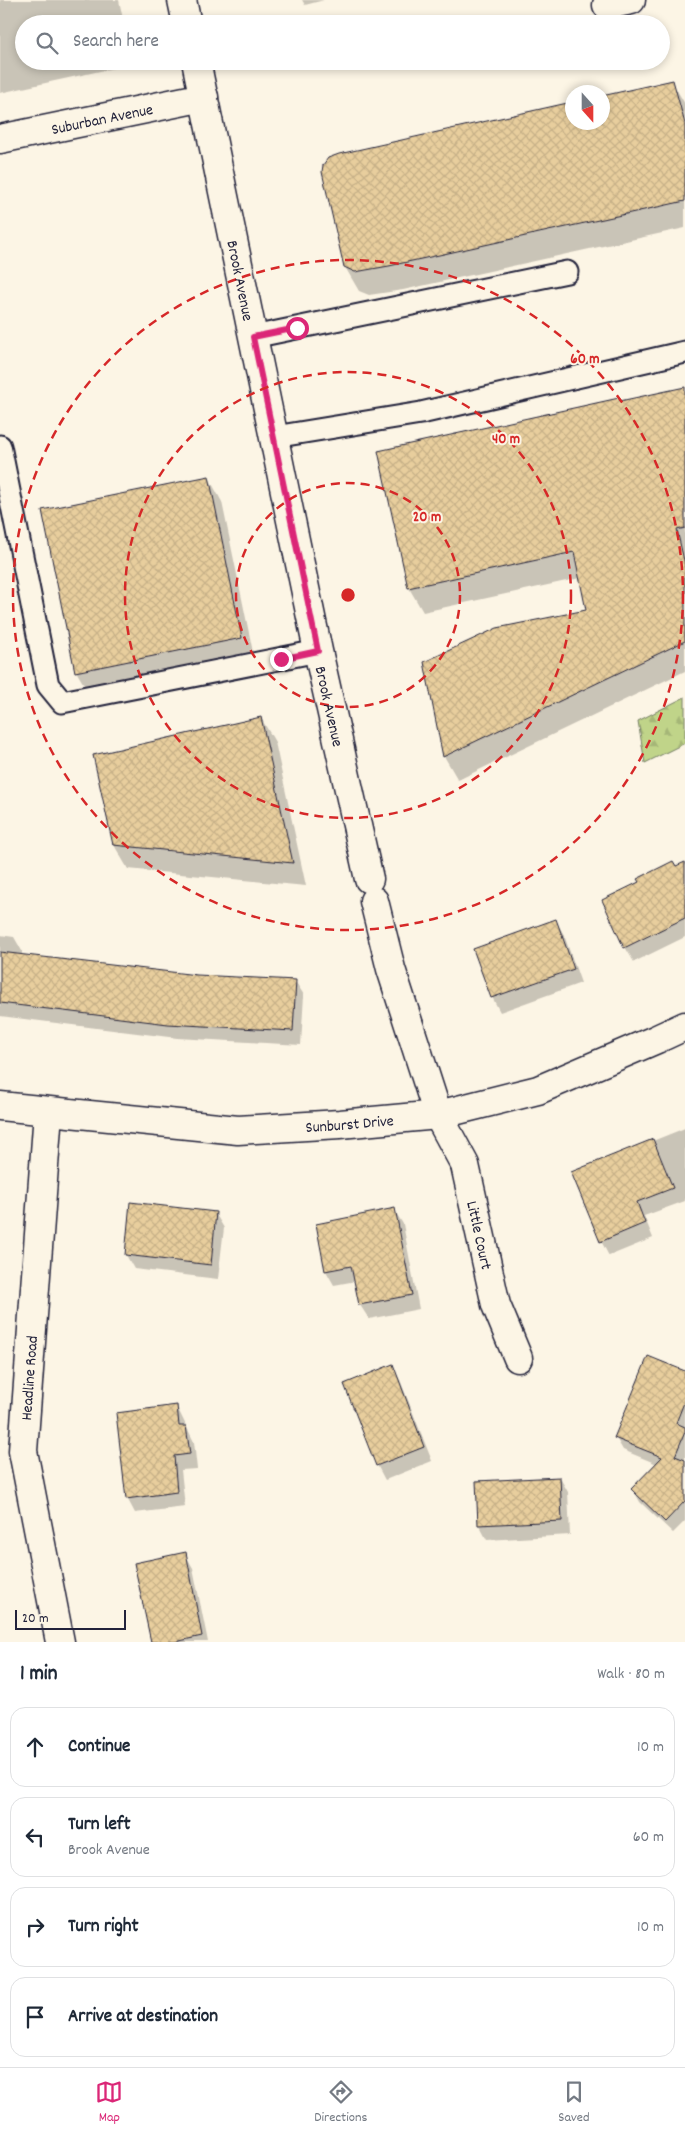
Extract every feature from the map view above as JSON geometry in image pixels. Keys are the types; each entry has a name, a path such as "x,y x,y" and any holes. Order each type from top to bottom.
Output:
{"street":[{"path":"182,0 186,15"},
{"name":"Brook Avenue","path":"198,70 318,651 372,890 392,970 438,1115"},
{"name":"Suburban Avenue","path":"0,139 204,97"},
{"name":"Sunburst Drive","path":"0,1106 238,1130 340,1124 438,1115 538,1090 685,1026"},
{"name":"Headline Road","path":"48,1112 23,1451 60,1642"},
{"name":"Little Court","path":"438,1115 465,1166 496,1305 518,1358"}],"lane":[{"path":"253,337 567,272"},
{"path":"274,437 420,413 685,352"},
{"path":"0,446 48,685 62,702 318,651"}],"green space":[{"path":"685,697 685,743 645,763 638,721"}],"building":[{"path":"673,80 685,124 685,201 389,266 355,272 344,267 322,172 323,165 328,158 565,104 565,130 610,130 610,94"},
{"path":"685,387 685,528 677,530 685,565 685,641 443,757 424,662 497,628 586,610 574,552 408,588 378,451 619,398 620,401"},
{"path":"209,476 242,638 75,672 42,510"},
{"path":"261,717 293,863 113,845 93,755"},
{"path":"673,861 676,866 685,862 685,918 624,948 602,900 639,882 637,879"},
{"path":"556,919 574,969 491,998 473,949"},
{"path":"0,952 197,975 296,980 293,1031 168,1024 0,1003"},
{"path":"653,1139 673,1188 637,1202 645,1223 600,1242 571,1172"},
{"path":"130,1202 216,1212 211,1265 125,1255"},
{"path":"395,1208 412,1295 359,1305 351,1266 325,1271 316,1224"},
{"path":"648,1356 685,1371 685,1400 676,1423 685,1427 685,1432 675,1456 685,1460 685,1501 665,1522 631,1489 662,1457 614,1438"},
{"path":"393,1364 424,1447 376,1466 344,1384"},
{"path":"177,1405 179,1426 186,1426 190,1454 174,1456 177,1492 126,1499 116,1413"},
{"path":"560,1477 562,1521 478,1525 476,1481"},
{"path":"186,1552 202,1636 175,1642 151,1642 134,1563"}],"route":[{"path":"281,659 318,651 253,337 297,328"}]}
